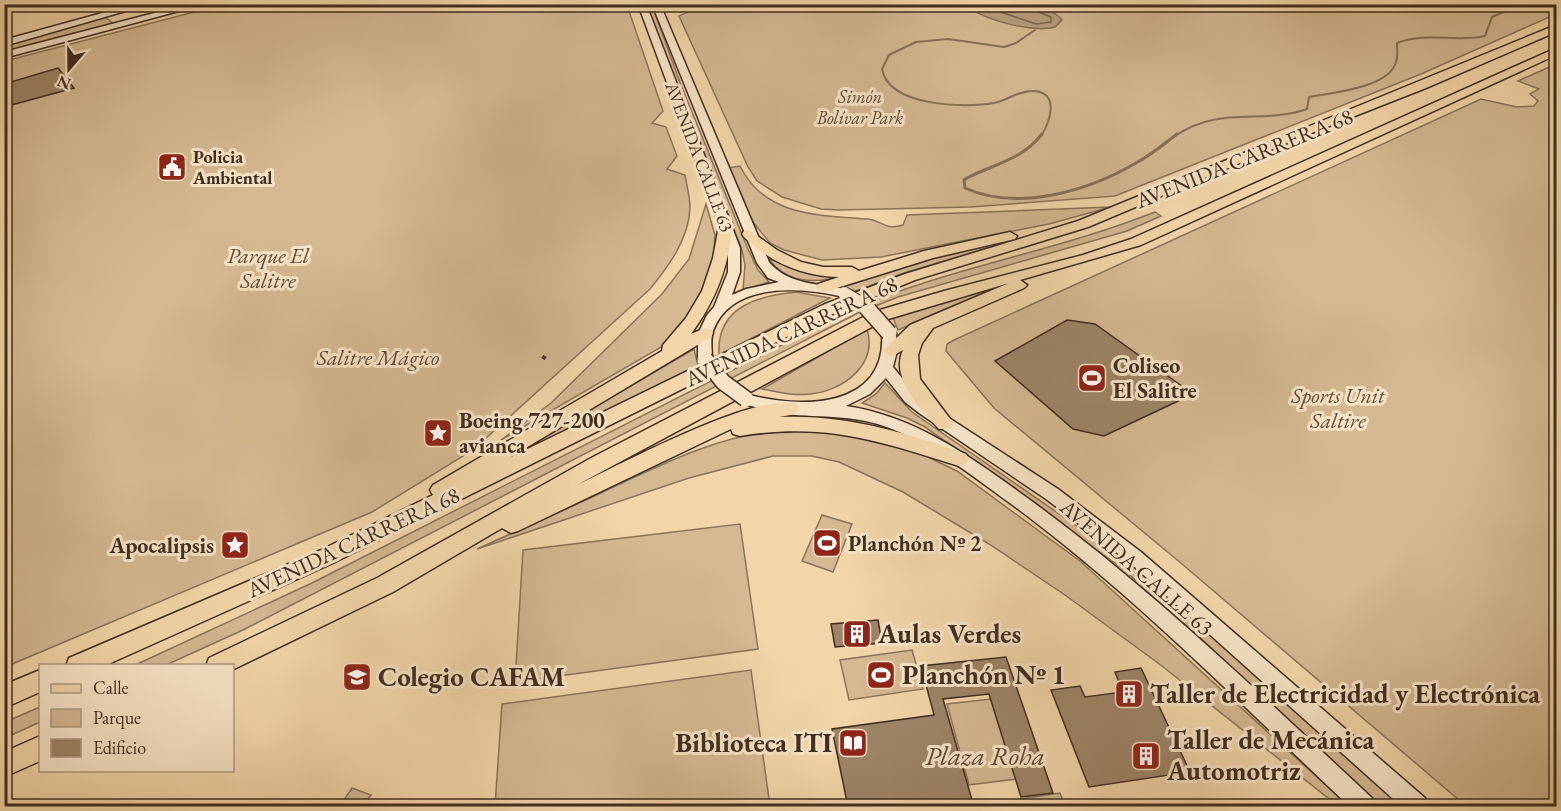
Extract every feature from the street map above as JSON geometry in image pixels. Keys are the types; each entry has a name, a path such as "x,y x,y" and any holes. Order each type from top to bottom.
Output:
{"main road":[{"path":"4,43 146,4"},
{"path":"4,55 201,4"},
{"name":"AVENIDA CALLE 63","path":"642,4 725,223 736,258 731,285 720,310"},
{"name":"AVENIDA CALLE 63","path":"656,4 749,234 768,270 793,284"},
{"path":"108,14 123,18 124,22 121,26"},
{"name":"AVENIDA CARRERA 68","path":"82,664 252,590 364,538 831,308 885,285 1060,232 1104,216 1300,132 1413,90 1557,28"},
{"name":"AVENIDA CARRERA 68","path":"221,664 385,585 600,462 879,316 950,294 1059,267 1167,229 1557,51"},
{"path":"663,61 678,60"},
{"path":"824,287 929,254 1104,216"},
{"path":"650,367 685,331 709,293 723,256 725,223"},
{"path":"749,234 776,258 798,267 833,272 881,269"},
{"path":"891,351 906,335 933,321 1059,267"},
{"path":"364,538 487,460 705,333 720,310 752,291 793,284 824,287 844,293 872,310 889,333 891,351 886,369 874,383 858,395 836,404 812,409 790,409 767,406 746,399 728,388 713,374 705,359 705,333"},
{"path":"933,321 913,344 908,372 920,396 945,424"},
{"name":"AVENIDA CALLE 63","path":"886,369 910,398 945,424 1052,494 1121,545 1417,807"},
{"path":"385,585 735,419 790,409"},
{"name":"AVENIDA CALLE 63","path":"812,409 840,409 885,420 918,434 959,459 1095,556 1364,807"},
{"path":"672,448 743,428 811,423 841,425 890,435 959,459"},
{"path":"4,697 39,681"},
{"path":"4,765 39,748"}],"green space":[{"name":"Simón Bolívar Park","path":"1556,4 1556,14 1421,74 1115,196 971,207 839,210 821,209 782,197 757,181 748,167 679,16 694,9 694,6 668,5"},
{"name":"Parque El Salitre","path":"221,5 627,5 663,111 652,123 666,127 677,156 667,169 685,175 690,208 686,231 670,262 650,289 473,450 372,512 5,667 5,61"},
{"path":"646,5 652,5 681,85 748,249 758,270 769,282 743,290 745,265 742,250"},
{"path":"105,17 114,24 5,53 4,45"},
{"name":"Sports Unit Saltire","path":"1556,64 1556,806 1466,806 1182,564 994,408 946,351 947,344 954,340 1481,99 1517,107 1534,106 1538,101 1530,94 1539,89 1518,81"},
{"path":"740,166 751,183 764,195 779,204 813,214 872,220 892,227 903,225 907,215 1111,207 1049,224 881,257 822,260 784,250 770,243 753,222 728,168"},
{"path":"706,204 715,235 713,268 695,309 663,346 501,440 551,403 662,294 689,259"},
{"path":"1155,212 1161,216 1127,231 898,297 858,313 243,630 168,664 137,664 312,583 855,308 929,281 1118,226"},
{"path":"1014,240 904,273 856,291 841,287 954,252"},
{"path":"769,259 815,275 844,275 824,280 803,280 784,273"},
{"path":"1011,282 898,330 893,318"},
{"path":"796,292 830,298 719,355 724,325 732,315 754,301"},
{"path":"867,329 869,342 867,354 855,374 845,382 834,388 810,394 792,394 762,389"},
{"path":"694,349 698,366 464,483"},
{"path":"885,383 912,412 1133,565 1403,806 1377,806 1207,644 1123,569 925,427 907,418 862,403 876,394"},
{"path":"789,429 845,434 907,447 957,471 1080,561 1349,806 1338,806 1162,666 1065,595 989,544 903,492 839,462 812,456 773,456 689,478 477,549 648,471 716,443"},
{"name":"Planchón Nº 2","path":"822,515 852,524 833,572 802,561"},
{"path":"740,524 758,649 515,682 523,550"},
{"name":"Planchón Nº 1","path":"912,650 923,689 849,700 840,660"},
{"path":"751,670 770,806 495,806 502,704"},
{"name":"Plaza Roha","path":"991,699 1016,779 969,785 947,704"},
{"path":"39,707 39,722 5,738 5,722"},
{"path":"352,788 371,795 363,806 340,806"},
{"path":"1060,793 1065,806 973,806"}],"water":[{"path":"966,5 1032,6 1055,14 1062,20 1055,27 1022,27 984,16"}],"building":[{"path":"58,68 74,88 4,107 4,84"},
{"name":"Coliseo El Salitre","path":"1067,320 1095,324 1193,394 1104,436 1073,429 995,361"},
{"name":"Aulas Verdes","path":"878,620 882,643 835,647 831,624"},
{"path":"1006,657 1053,793 1021,797 989,694 943,699 974,807 848,807 832,729 934,715 921,666"},
{"path":"1141,668 1190,772 1089,787 1051,690 1080,686 1085,697 1123,692 1115,672"}],"waterway":[{"path":"1175,136 1208,121 1273,116 1307,109 1309,97 1358,88 1383,78 1396,62 1397,43 1430,37 1485,36 1492,17 1521,4"},
{"path":"1035,30 1016,43 1004,47 948,39 916,42 889,55 882,69 888,82 898,91 930,102 981,105 999,102 1024,92 1042,93 1050,102 1051,109 1042,134"},
{"path":"1042,134 1017,156 964,180 965,188 986,195 1007,198 1030,198 1075,190 1136,163 1177,134"}],"place":[{"name":"Policia Ambiental","path":"172,167"},
{"name":"Coliseo El Salitre","path":"1092,378"},
{"name":"Boeing 727-200 avianca","path":"438,433"},
{"name":"Planchón Nº 2","path":"827,543"},
{"name":"Apocalipsis","path":"235,545"},
{"name":"Aulas Verdes","path":"857,634"},
{"name":"Planchón Nº 1","path":"881,675"},
{"name":"Colegio CAFAM","path":"357,677"},
{"name":"Taller de Electricidad y Electrónica","path":"1129,694"},
{"name":"Biblioteca ITI","path":"853,743"},
{"name":"Taller de Mecánica Automotriz","path":"1146,756"}],"park label":[{"name":"Salitre Mágico","path":"378,357"}]}
